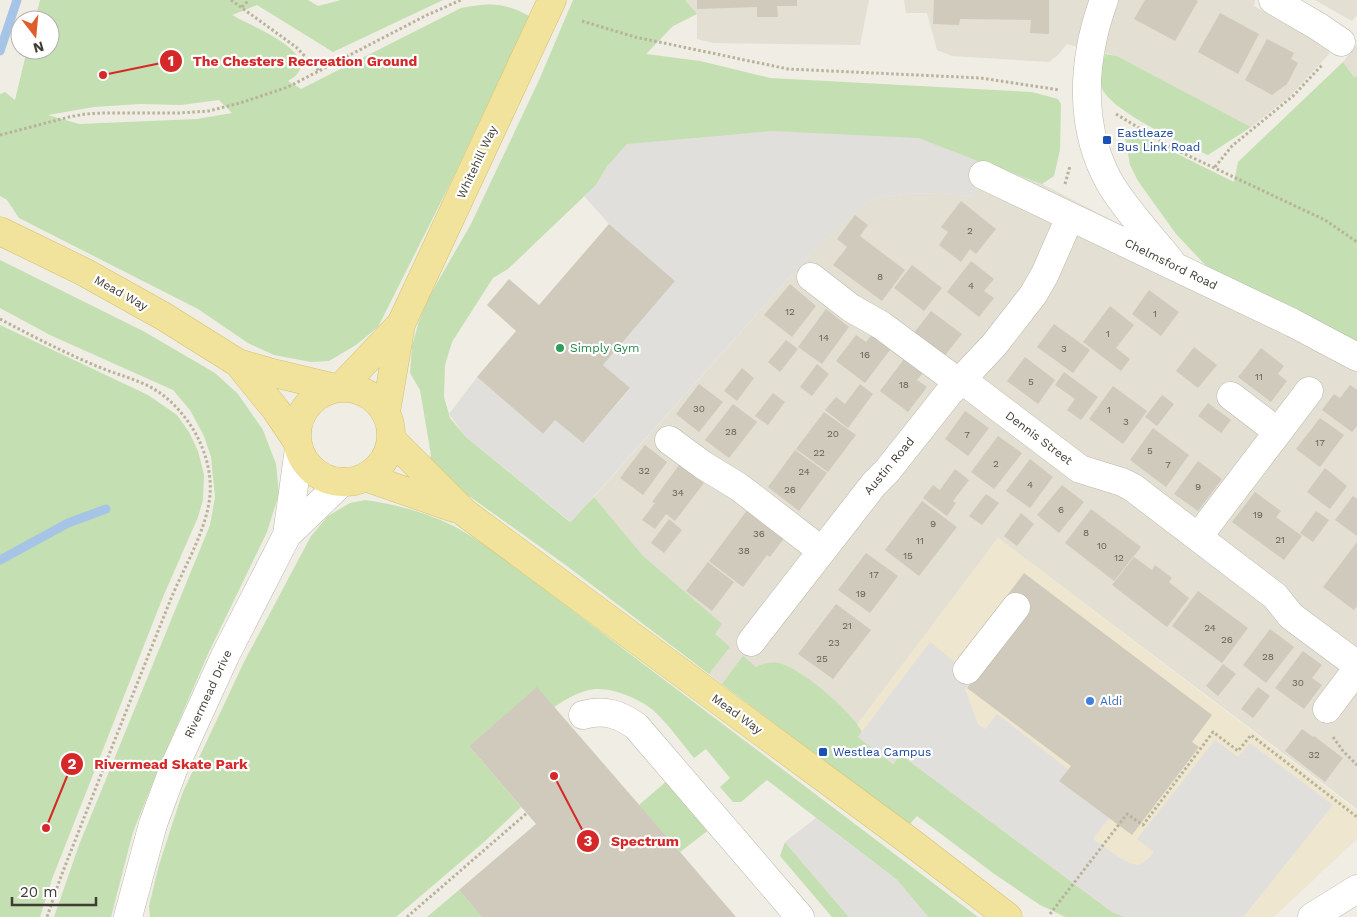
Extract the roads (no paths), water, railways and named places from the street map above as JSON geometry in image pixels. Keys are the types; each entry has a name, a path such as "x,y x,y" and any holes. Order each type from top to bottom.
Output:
{"main road":[{"name":"Whitehill Way","path":"386,412 401,324 552,0"},
{"name":"Mead Way","path":"0,231 84,272 163,316 238,363 338,388"},
{"name":"Whitehill Way","path":"338,388 401,324"},
{"name":"Mead Way","path":"238,363 276,410 298,445"},
{"path":"338,388 362,391 373,397 383,406 392,429 387,456 379,468 353,480 328,480 316,473 306,463 298,445 298,424 303,411 322,392 338,388"},
{"name":"Mead Way","path":"391,439 465,513 912,842 1008,917"},
{"name":"Mead Way","path":"353,480 465,513"}],"street":[{"path":"1104,0 1092,41 1087,70 1086,97 1095,147 1111,184 1130,211 1174,265"},
{"path":"1273,0 1342,42"},
{"name":"Chelmsford Road","path":"983,175 1174,265 1327,340 1357,357"},
{"name":"Austin Road","path":"751,642 874,484 887,471 959,381 994,344 1033,294 1045,274 1070,217"},
{"path":"811,277 851,308 881,325 959,381"},
{"name":"Dennis Street","path":"959,381 1080,469 1132,487 1275,596 1291,616 1357,664"},
{"path":"1198,537 1309,391"},
{"path":"1230,396 1278,432"},
{"path":"669,440 726,478 822,550"},
{"path":"287,535 298,445"},
{"path":"287,535 353,480"},
{"name":"Rivermead Drive","path":"128,917 153,824 173,770 225,656 287,535"},
{"path":"967,670 1016,607"},
{"path":"1327,709 1357,669"},
{"path":"583,715 604,711 630,721 636,726 800,917"},
{"path":"1329,917 1357,889"}],"waterway":[{"path":"0,51 17,0"},
{"path":"0,560 68,523 106,509"}],"place":[{"name":"The Chesters Recreation Ground","path":"103,75"},
{"name":"Eastleaze Bus Link Road","path":"1107,140"},
{"name":"Simply Gym","path":"560,348"},
{"name":"Aldi","path":"1090,701"},
{"name":"Westlea Campus","path":"823,752"},
{"name":"Spectrum","path":"554,776"},
{"name":"Rivermead Skate Park","path":"46,828"}]}
